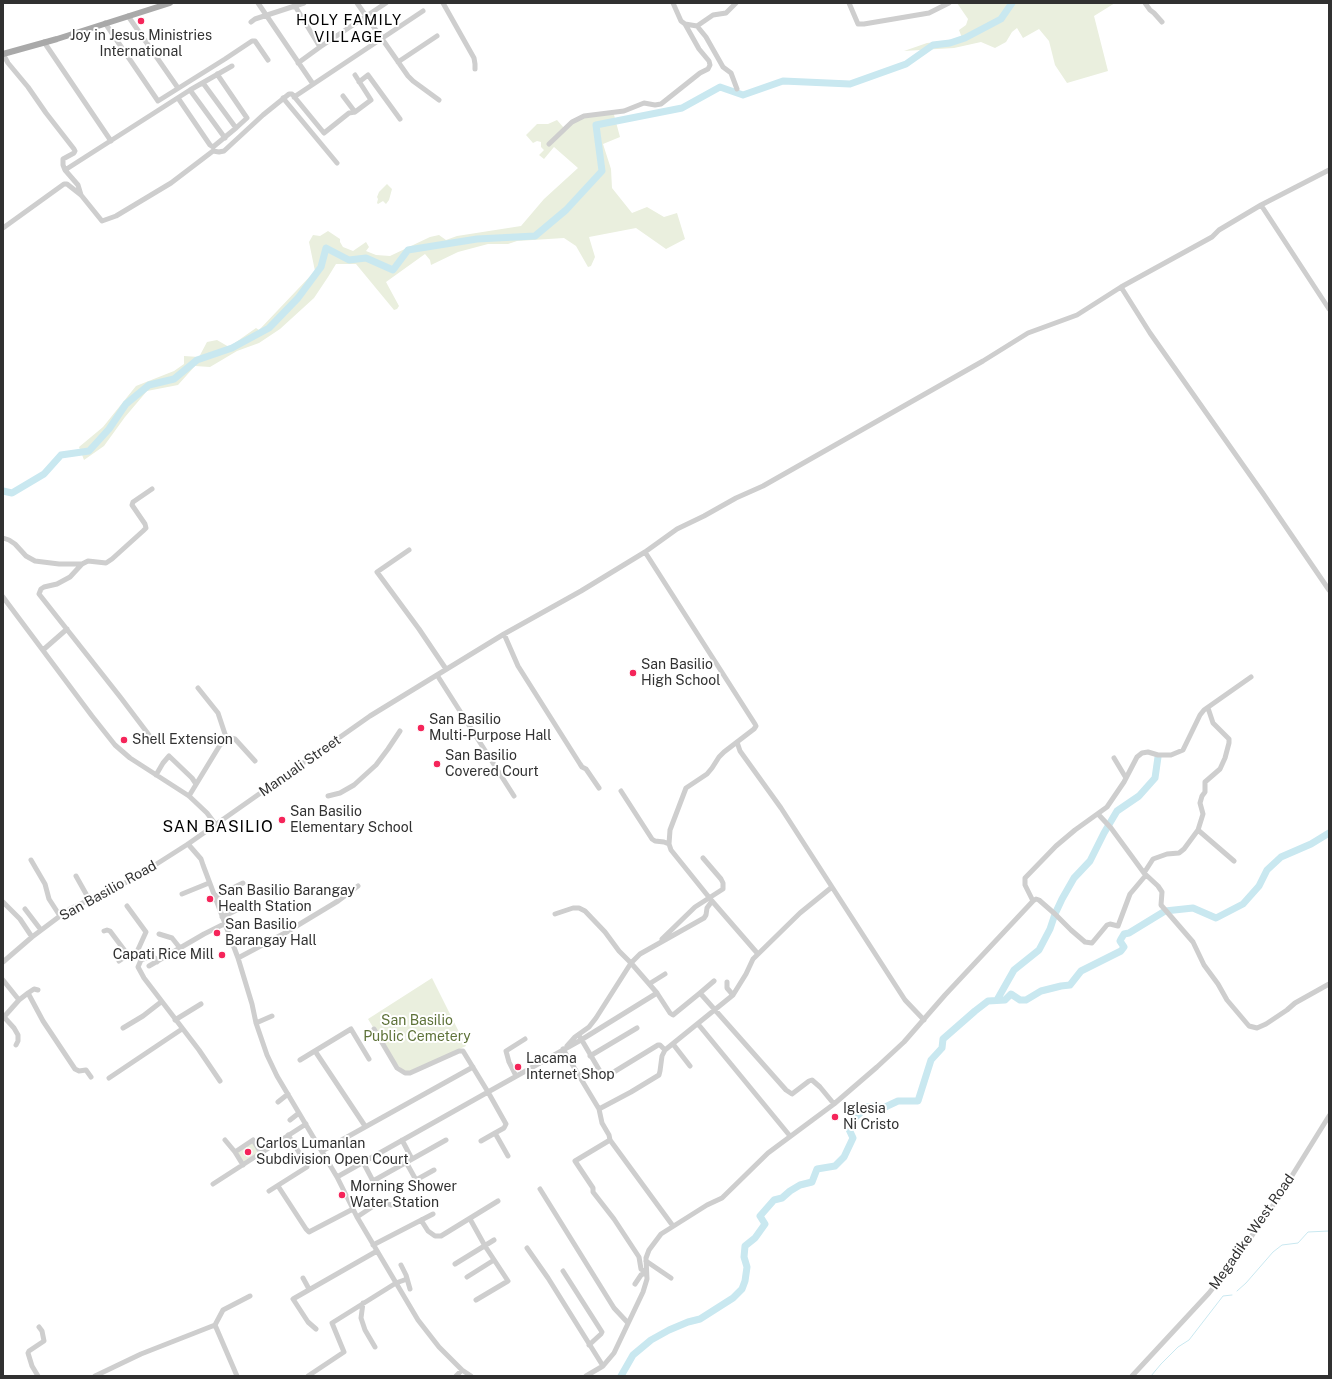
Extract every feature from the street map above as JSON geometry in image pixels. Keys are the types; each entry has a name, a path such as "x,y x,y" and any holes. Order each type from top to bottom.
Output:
{"main road":[{"path":"3,54 170,3"}],"street":[{"path":"258,3 265,16 313,84"},
{"path":"251,22 255,19 304,3"},
{"path":"357,3 381,39 413,81 439,100"},
{"path":"298,63 320,46 386,3"},
{"path":"443,3 474,58 475,70"},
{"path":"549,144 572,122 584,116 624,111 644,102 654,105 661,104 700,73 708,69 710,65 709,61 699,49 685,24 681,21 673,3"},
{"path":"697,26 714,15 726,13 736,3"},
{"path":"849,3 858,24 864,24 929,13 949,3"},
{"path":"1145,3 1162,22"},
{"path":"295,6 320,46"},
{"path":"294,97 423,11"},
{"path":"128,16 178,88"},
{"path":"105,23 158,101 253,40 268,60"},
{"path":"685,24 697,26 706,37 724,67 732,73 737,89"},
{"path":"398,62 438,36"},
{"path":"44,42 111,141"},
{"path":"3,54 75,151 63,159 63,165 65,170 78,185 81,195"},
{"path":"65,170 190,90 232,66"},
{"path":"178,98 213,147 246,119 246,116 217,74"},
{"path":"3,228 64,184 67,184 81,195 102,221 116,216 171,183 213,151 224,151 263,115 291,93 324,133 349,113 355,112 371,100 355,75"},
{"path":"359,82 368,76 400,119"},
{"path":"203,82 236,128"},
{"path":"190,90 224,138"},
{"path":"343,96 355,112"},
{"path":"283,98 337,163"},
{"name":"Manuali Street","path":"216,825 384,707 504,634 581,591 645,552 677,528 763,486 983,361 1028,333 1077,315 1121,287 1212,237 1219,230 1261,205 1329,170"},
{"path":"70,186 74,180"},
{"path":"1261,205 1329,309"},
{"path":"1121,287 1150,333 1329,590"},
{"path":"148,735 121,698 39,594 39,592 44,587 57,584 70,577 82,564 88,560 106,563 143,531 146,528 146,524 132,505 133,502 152,489"},
{"path":"3,538 15,544 26,556 35,561 59,564 82,564"},
{"path":"409,550 377,572 446,669"},
{"path":"645,552 756,726 724,752 707,774 686,788 670,830 669,844 671,850 711,900 758,954"},
{"path":"3,597 105,734 115,745 130,758 189,796 207,813 216,825"},
{"path":"43,650 67,629"},
{"path":"504,634 518,666 580,764 586,769 599,788"},
{"path":"437,675 514,796"},
{"path":"1033,901 1025,885 1025,878 1056,846 1107,807 1138,757 1142,753 1148,752 1158,755 1171,755 1182,750 1200,715 1251,677"},
{"path":"198,688 218,713 227,740"},
{"path":"586,1376 604,1366 614,1353 644,1288 647,1279 646,1261 649,1250 658,1237 673,1226 722,1198 768,1153 834,1104 899,1047 945,995 1033,901 1039,900 1086,942 1092,943 1107,925 1110,924 1118,926 1130,894 1145,874 1152,859 1167,854 1179,854 1198,830 1203,814 1200,803 1205,792 1206,782 1220,769 1229,743 1229,739 1213,723 1208,708"},
{"path":"328,796 340,793 354,785 376,765 400,731"},
{"path":"189,796 220,745 227,740 231,738 235,739 255,761"},
{"path":"737,742 740,751 781,808 905,1000 924,1020"},
{"path":"156,775 169,756 192,778 196,784"},
{"path":"1114,758 1126,778"},
{"path":"621,791 652,839 669,844"},
{"path":"1098,814 1111,828 1145,874 1158,886 1162,892 1161,905 1193,942 1204,965 1218,984 1227,1000 1249,1026 1257,1028 1266,1024 1295,1003 1329,984"},
{"name":"San Basilio Road","path":"4,959 60,916 133,879 216,825"},
{"path":"1198,830 1234,861"},
{"path":"188,844 200,860 238,958 256,1022 270,1062 337,1177 353,1209 376,1244 377,1251 398,1282 418,1320 439,1347 462,1370 471,1376"},
{"path":"658,943 695,907 711,900 723,889 723,883 704,858"},
{"path":"31,860 45,884 49,899 60,916"},
{"path":"76,876 90,901"},
{"path":"182,894 209,883"},
{"path":"214,897 243,883"},
{"path":"238,958 286,934 338,901 358,886"},
{"path":"599,1109 659,1075 662,1056 665,1050 733,995 746,974 752,959 809,905 832,887"},
{"path":"580,1037 596,1018 631,964 640,954 704,918 711,900"},
{"path":"3,902 22,922 32,937"},
{"path":"222,917 254,902"},
{"path":"126,906 146,932 136,954"},
{"path":"555,914 573,908 579,908 584,911 605,932 619,951 657,993 670,1014 672,1014 714,981"},
{"path":"25,909 41,930"},
{"path":"149,966 224,924"},
{"path":"104,931 107,930 110,932 128,955"},
{"path":"159,934 172,938 180,948"},
{"path":"119,961 128,955 136,954"},
{"path":"136,954 141,960"},
{"path":"157,962 152,956 141,960 138,965 162,1002 208,1062 220,1082"},
{"path":"649,984 665,974"},
{"path":"3,980 19,1000"},
{"path":"727,982 727,988 733,995"},
{"path":"16,1045 18,1035 14,1028 3,1017 28,993 34,989 38,990"},
{"path":"28,993 43,1021 74,1069 79,1071 86,1070 91,1077"},
{"path":"337,1177 565,1048 580,1037 657,993"},
{"path":"700,993 789,1093 792,1094 812,1080 834,1104"},
{"path":"123,1028 162,1002"},
{"path":"175,1020 201,1004"},
{"path":"256,1022 272,1016"},
{"path":"698,1024 790,1136"},
{"path":"590,1056 637,1028"},
{"path":"109,1078 182,1029"},
{"path":"300,1060 316,1052 351,1029 369,1059"},
{"path":"374,1029 392,1061 402,1072 410,1073 461,1050 465,1052 506,1124 504,1128 482,1141"},
{"path":"580,1037 604,1078 658,1045 665,1050"},
{"path":"516,1076 509,1062 506,1051 526,1039"},
{"path":"672,1044 690,1066"},
{"path":"565,1048 599,1109 602,1123 610,1135 610,1140 673,1226"},
{"path":"316,1052 365,1126"},
{"path":"322,1151 473,1067"},
{"path":"278,1102 288,1094"},
{"path":"290,1120 299,1114"},
{"name":"Megadike West Road","path":"1132,1376 1209,1293 1235,1260 1280,1195 1329,1116"},
{"path":"213,1184 306,1124"},
{"path":"495,1133 508,1156"},
{"path":"269,1191 307,1167 288,1135"},
{"path":"225,1140 244,1165"},
{"path":"235,1152 253,1140 261,1153"},
{"path":"402,1140 412,1159"},
{"path":"363,1162 373,1181 446,1140"},
{"path":"610,1140 575,1161 593,1188 593,1192 614,1219 639,1257 641,1269 646,1272"},
{"path":"406,1162 416,1180 434,1170"},
{"path":"278,1186 309,1232 353,1209"},
{"path":"540,1189 618,1313 628,1323"},
{"path":"421,1220 428,1232 438,1236 470,1219 498,1201"},
{"path":"359,1216 378,1203 384,1202 391,1205"},
{"path":"376,1244 433,1214"},
{"path":"470,1219 485,1246 508,1281 476,1300"},
{"path":"455,1264 494,1240"},
{"path":"527,1248 604,1366"},
{"path":"316,1329 308,1322 291,1297 309,1289 377,1251"},
{"path":"468,1277 494,1260"},
{"path":"646,1261 670,1278"},
{"path":"401,1265 410,1289"},
{"path":"563,1271 602,1332 589,1345"},
{"path":"635,1284 640,1275 646,1272"},
{"path":"303,1278 309,1289"},
{"path":"308,1376 343,1354 344,1350 332,1323 398,1282 407,1279"},
{"path":"95,1376 141,1354 215,1325 223,1310 250,1296"},
{"path":"363,1303 361,1318 365,1330 375,1347"},
{"path":"618,1313 632,1313"},
{"path":"215,1325 237,1376"},
{"path":"38,1376 32,1366 28,1353 44,1341 42,1331 39,1326"},
{"path":"456,1376 462,1370"}],"green space":[{"path":"957,3 1115,3 1094,16 1108,71 1067,83 1055,65 1049,41 1039,29 1023,38 1017,28 1012,32 1006,42 995,48 981,42 954,48 904,51 927,43 957,40 962,38 959,30 966,25 968,19"},
{"path":"613,111 620,137 603,144 611,169 612,188 632,213 647,207 664,217 677,213 685,239 666,249 636,228 589,237 595,257 591,266 588,267 576,246 564,238 517,241 508,244 488,244 458,252 431,265 430,260 425,254 386,282 399,306 394,310 356,264 336,264 314,298 280,329 259,343 237,351 210,367 195,366 178,385 147,391 125,417 104,446 84,460 79,447 103,427 136,386 174,371 184,364 184,356 199,357 207,342 217,340 229,347 256,328 259,330 315,271 309,242 313,235 320,236 328,231 340,239 343,247 353,251 366,242 369,247 366,251 376,255 390,256 430,237 439,235 446,240 457,236 521,226 544,199 578,168 554,147 544,159 539,155 544,150 541,147 541,142 537,141 533,143 526,135 537,124 548,124 557,120 564,128 572,121"},
{"path":"387,184 392,189 389,200 386,204 383,201 378,204 377,197 379,192"},
{"name":"San Basilio Public Cemetery","path":"432,978 466,1046 410,1072 406,1072 394,1062 368,1019"},
{"name":"Carlos Lumanlan Subdivision Open Court","path":"253,1142 259,1152 243,1162 237,1152"}],"waterway":[{"path":"3,491 12,493 44,474 61,455 89,451 109,429 126,404 149,385 174,379 197,360 232,348 269,328 298,298 321,267 326,248 349,260 366,258 393,270 408,250 477,239 535,236 566,210 602,171 596,125 682,108 720,87 743,95 783,81 850,84 906,64 933,45 950,43 965,38 1001,19 1012,3"},
{"path":"997,1000 1014,970 1039,950 1050,929 1062,899 1074,878 1090,861 1117,811 1139,796 1155,778 1158,757"},
{"path":"621,1376 633,1355 651,1340 669,1330 700,1319 733,1298 742,1289 747,1267 744,1257 745,1246 755,1238 765,1224 760,1216 774,1200 782,1198 800,1185 812,1182 817,1169 835,1166 844,1157 853,1138 847,1125 867,1107 875,1106 883,1108 898,1101 918,1101 931,1060 942,1048 943,1039 988,1001 1005,1000 1011,994 1020,1000 1026,1000 1041,991 1070,985 1081,971 1121,951 1124,947 1120,941 1124,934 1129,933 1165,911 1193,908 1216,918 1243,904 1259,886 1267,870 1281,857 1311,844 1329,833"},
{"path":"1237,1291 1273,1252 1282,1245 1298,1243 1308,1232 1329,1231"},
{"path":"1151,1376 1178,1347 1189,1340 1223,1296 1232,1295"}],"place":[{"name":"Joy in Jesus Ministries International","path":"141,21"},
{"name":"San Basilio High School","path":"633,673"},
{"name":"San Basilio Multi-Purpose Hall","path":"421,728"},
{"name":"Shell Extension","path":"124,740"},
{"name":"San Basilio Covered Court","path":"437,764"},
{"name":"San Basilio Elementary School","path":"282,820"},
{"name":"San Basilio Barangay Health Station","path":"210,899"},
{"name":"San Basilio Barangay Hall","path":"217,933"},
{"name":"Capati Rice Mill","path":"222,955"},
{"name":"Lacama Internet Shop","path":"518,1067"},
{"name":"Iglesia Ni Cristo","path":"835,1117"},
{"name":"Carlos Lumanlan Subdivision Open Court","path":"248,1152"},
{"name":"Morning Shower Water Station","path":"342,1195"}],"district":[{"name":"HOLY FAMILY VILLAGE","path":"349,28"},
{"name":"SAN BASILIO","path":"218,827"}]}
